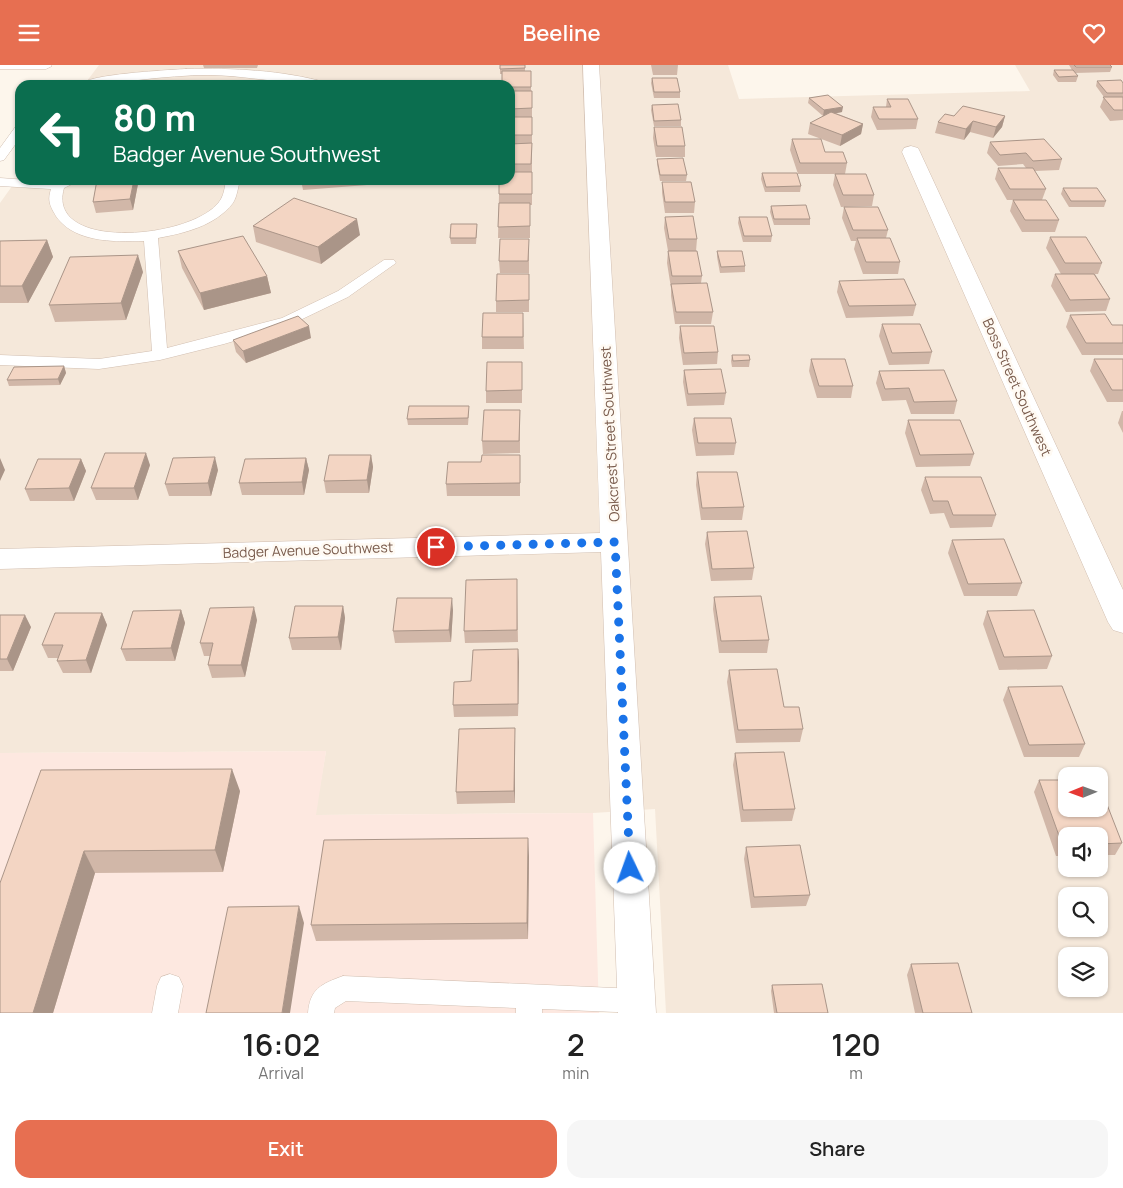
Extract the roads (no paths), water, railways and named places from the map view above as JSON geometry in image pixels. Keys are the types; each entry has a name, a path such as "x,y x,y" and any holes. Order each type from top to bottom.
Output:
{"street":[{"name":"Oakcrest Street Southwest","path":"591,65 637,1007"},
{"name":"Boss Street Southwest","path":"911,152 1123,622"},
{"name":"Badger Avenue Southwest","path":"0,559 615,542"}],"lane":[{"path":"0,66 46,66"},
{"path":"112,80 174,72 219,71 277,80"},
{"path":"0,157 15,136"},
{"path":"1,184 15,184"},
{"path":"62,185 54,199 56,207 67,224 86,234 115,237 151,237 187,229 209,217 228,201 234,185"},
{"path":"151,237 160,355"},
{"path":"0,360 99,364 160,355 218,341 286,321 343,294 389,263"},
{"path":"165,1013 170,986"},
{"path":"321,1013 322,1001 343,988 529,1004 637,1007"}]}
